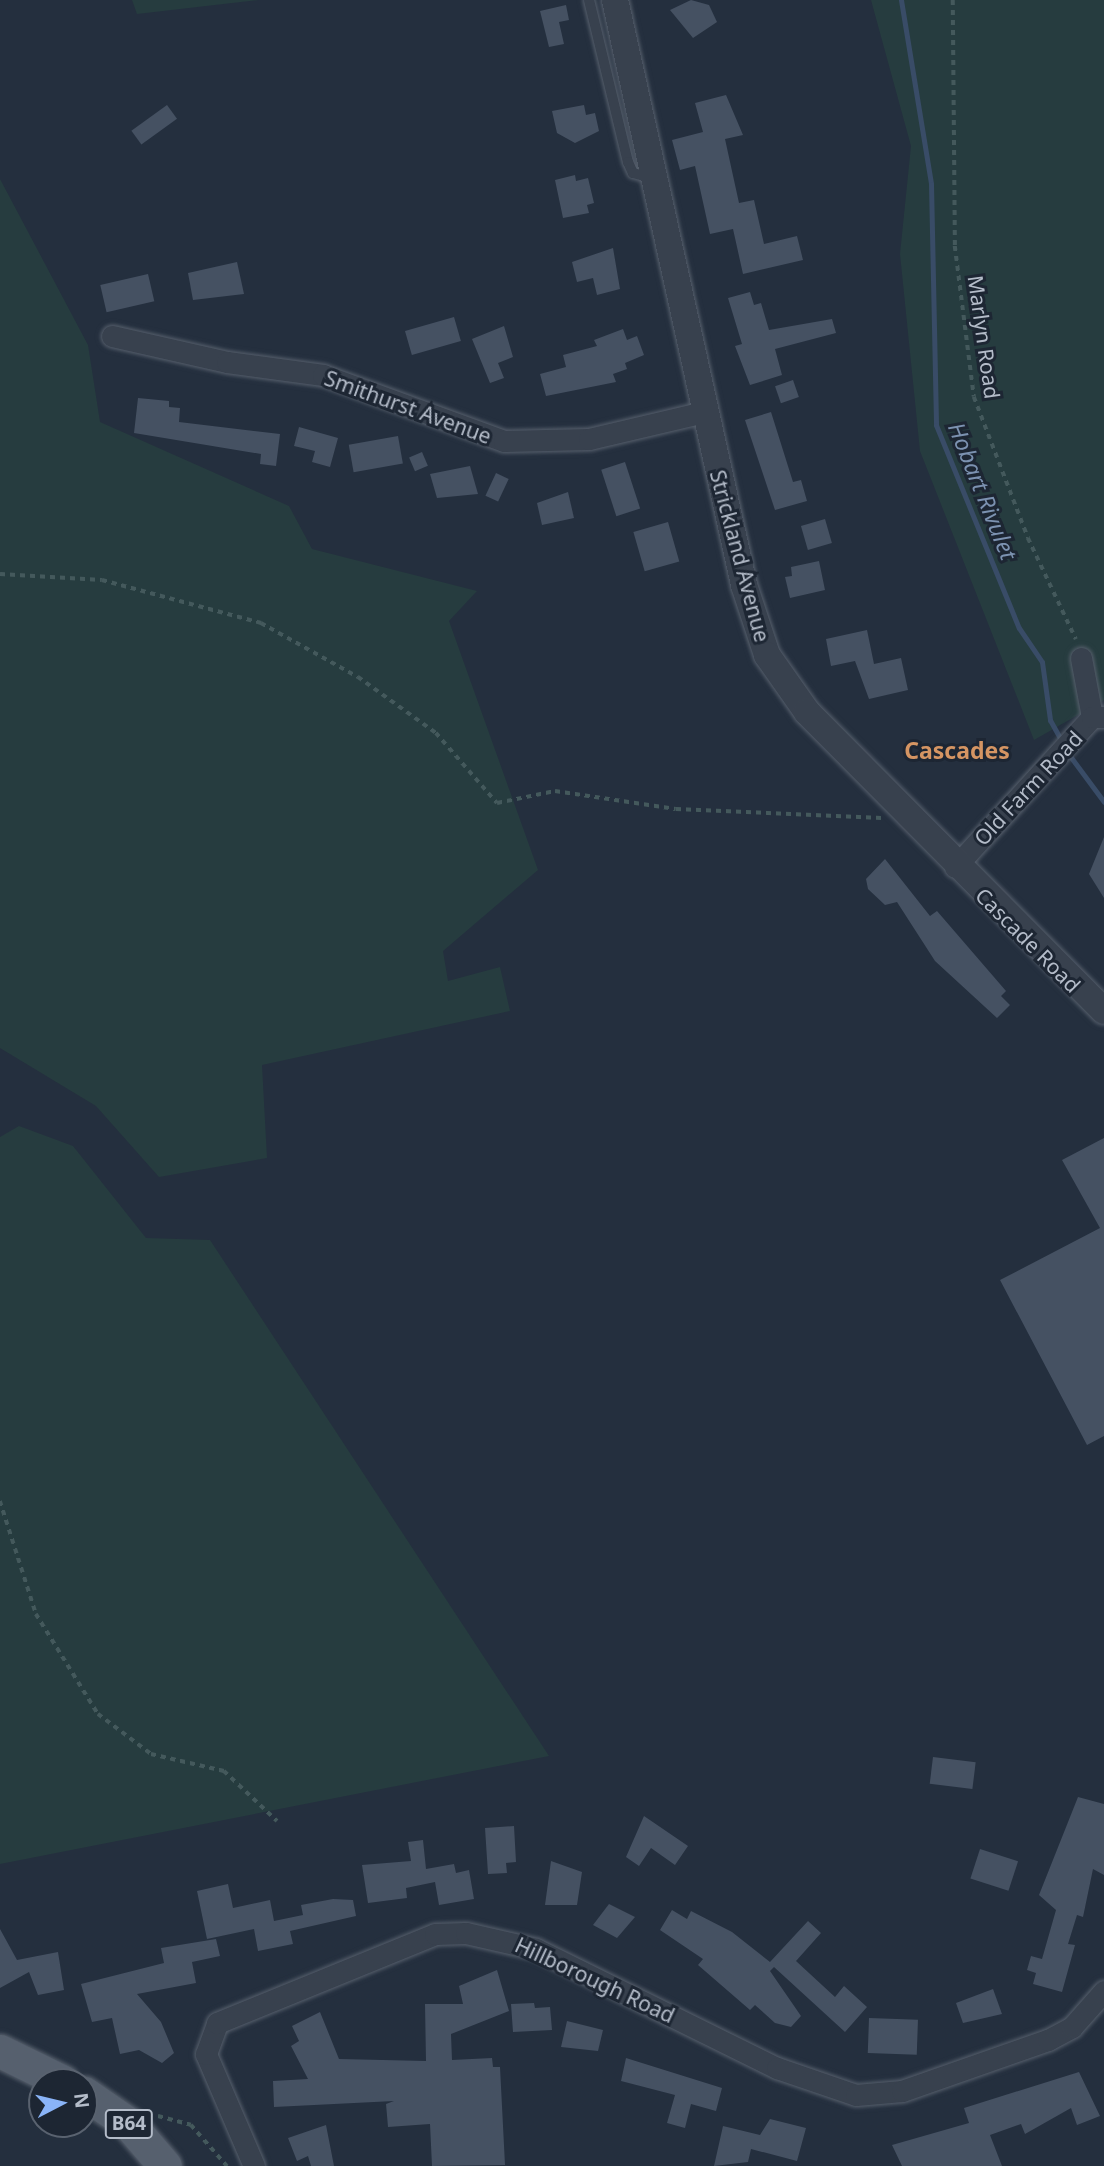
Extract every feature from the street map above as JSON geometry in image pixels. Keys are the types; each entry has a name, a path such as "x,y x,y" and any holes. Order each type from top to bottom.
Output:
{"main road":[{"path":"0,2051 35,2068"},
{"name":"B64","path":"98,2103 129,2124 165,2166"}],"street":[{"name":"Strickland Avenue","path":"615,0 744,585 767,655 807,712 955,867"},
{"name":"Smithurst Avenue","path":"112,336 227,362 323,375 504,440 589,439 704,412"},
{"path":"1081,657 1098,717"},
{"name":"Old Farm Road","path":"955,867 1098,717"},
{"name":"Cascade Road","path":"955,867 1104,1012"},
{"name":"Hillborough Road","path":"254,2166 206,2054 217,2022 435,1934 466,1933 536,1949 777,2068 856,2095 902,2091 1048,2040 1072,2026 1104,1992"}],"lane":[{"path":"589,0 628,162 633,173 655,178"}],"path":[{"name":"Marlyn Road","path":"953,0 956,246 974,397 1081,657"},
{"path":"0,574 48,572 102,580 261,623 358,677 436,733 497,803 555,791 737,814 889,818"},
{"path":"0,1501 36,1614 98,1714 152,1754 224,1771 277,1821"},
{"path":"158,2116 191,2125 227,2166"}],"green space":[{"path":"132,0 259,0 137,14"},
{"path":"871,0 1104,0 1104,700 1034,740 920,451 900,254 911,146"},
{"path":"0,179 88,345 100,422 289,506 312,549 477,591 449,621 538,870 443,951 448,981 500,967 510,1011 262,1065 267,1158 159,1177 96,1106 0,1048"},
{"path":"19,1126 73,1146 146,1238 210,1240 549,1756 0,1864 0,1137"}],"building":[{"path":"691,0 709,5 717,22 693,38 670,10"},
{"path":"566,5 569,20 559,22 564,44 549,47 540,11"},
{"path":"726,95 743,135 725,139 739,203 754,200 764,244 797,236 803,260 743,274 733,229 710,234 695,166 680,170 672,140 703,132 695,103"},
{"path":"167,105 177,119 141,145 131,131"},
{"path":"584,105 586,115 595,113 599,131 575,143 557,133 552,111"},
{"path":"575,175 576,181 588,178 594,203 587,205 589,213 563,218 555,180"},
{"path":"613,248 620,289 597,295 593,278 577,282 572,262"},
{"path":"237,262 244,294 193,300 188,273"},
{"path":"148,274 154,301 107,312 100,285"},
{"path":"750,292 754,305 761,303 769,330 832,319 836,333 775,349 782,375 750,385 735,346 742,344 728,298"},
{"path":"454,317 461,341 412,355 405,331"},
{"path":"504,326 513,357 498,363 504,378 490,383 472,339"},
{"path":"623,329 627,340 637,336 644,355 625,363 627,369 613,374 616,382 546,396 540,374 566,367 563,355 597,346 594,340"},
{"path":"793,380 799,397 781,403 775,386"},
{"path":"138,398 169,401 169,407 180,408 179,422 280,434 276,466 260,464 261,454 134,433"},
{"path":"771,412 793,482 801,480 807,501 775,510 745,420"},
{"path":"299,427 338,438 330,467 312,462 315,451 294,446"},
{"path":"398,436 403,464 354,472 349,445"},
{"path":"422,452 428,466 415,471 409,457"},
{"path":"625,462 640,509 616,516 601,470"},
{"path":"470,466 478,494 437,498 430,474"},
{"path":"496,473 509,479 498,502 485,496"},
{"path":"568,492 574,518 542,525 537,503"},
{"path":"825,519 832,543 808,550 801,526"},
{"path":"668,522 679,561 645,571 633,532"},
{"path":"819,561 825,590 790,598 785,577 792,576 791,567"},
{"path":"867,630 874,664 901,658 908,690 869,699 855,661 831,666 826,639"},
{"path":"1104,837 1104,898 1089,874"},
{"path":"885,859 930,916 937,911 1006,991 1001,996 1010,1005 997,1018 935,961 897,902 885,905 868,889 866,879"},
{"path":"1104,1138 1104,1436 1087,1445 1000,1280 1100,1228 1062,1160"},
{"path":"933,1757 976,1762 972,1789 930,1784"},
{"path":"1078,1797 1104,1804 1104,1875 1093,1869 1083,1917 1077,1915 1068,1944 1075,1945 1062,1992 1033,1984 1036,1973 1027,1970 1031,1956 1042,1959 1056,1910 1039,1895"},
{"path":"644,1816 688,1846 675,1865 651,1848 639,1866 626,1857"},
{"path":"514,1826 516,1862 506,1863 507,1873 488,1874 485,1828"},
{"path":"423,1840 426,1869 454,1864 456,1873 469,1870 474,1899 439,1905 435,1882 406,1888 407,1898 368,1903 362,1865 411,1861 408,1842"},
{"path":"980,1849 1018,1861 1008,1891 970,1878"},
{"path":"551,1861 582,1872 577,1905 545,1905"},
{"path":"228,1884 233,1908 270,1900 274,1921 303,1915 301,1905 333,1899 353,1900 356,1916 290,1931 293,1944 258,1951 254,1929 207,1939 197,1891"},
{"path":"609,1904 635,1917 617,1938 593,1925"},
{"path":"672,1910 687,1919 691,1911 732,1932 770,1962 808,1921 821,1933 796,1961 835,1997 844,1986 867,2007 845,2032 774,1967 770,1971 801,2016 791,2027 775,2023 755,2005 750,2010 698,1965 703,1959 660,1930"},
{"path":"0,1929 17,1960 58,1952 64,1990 38,1995 29,1972 0,1988"},
{"path":"216,1939 220,1956 192,1962 196,1983 137,1994 161,2022 174,2053 162,2063 139,2050 120,2054 112,2018 92,2022 81,1984 164,1963 161,1948"},
{"path":"497,1970 509,2011 451,2034 452,2060 492,2058 493,2067 500,2067 505,2165 432,2166 430,2124 388,2127 386,2104 394,2101 274,2107 273,2081 308,2079 291,2046 299,2041 292,2026 320,2012 339,2059 426,2061 425,2004 463,2004 459,1986"},
{"path":"993,1989 1002,2014 963,2023 956,2003"},
{"path":"534,2003 535,2008 550,2007 552,2030 513,2032 511,2004"},
{"path":"869,2018 918,2020 917,2055 868,2053"},
{"path":"567,2021 603,2030 598,2051 561,2047"},
{"path":"626,2058 722,2088 716,2111 691,2104 685,2128 667,2123 675,2095 621,2081"},
{"path":"1079,2072 1100,2116 1077,2125 1071,2108 1025,2134 1021,2124 990,2135 1002,2166 902,2166 892,2145 969,2123 964,2108"},
{"path":"770,2119 806,2128 797,2161 751,2149 748,2162 714,2166 723,2126 760,2135"},
{"path":"326,2125 334,2166 311,2166 308,2156 297,2161 288,2138"}],"waterway":[{"name":"Hobart Rivulet","path":"901,0 931,184 936,425 1019,628 1042,662 1050,720 1063,743"},
{"name":"Hobart Rivulet","path":"1067,752 1104,802"}],"district":[{"name":"Cascades","path":"957,750"}]}
